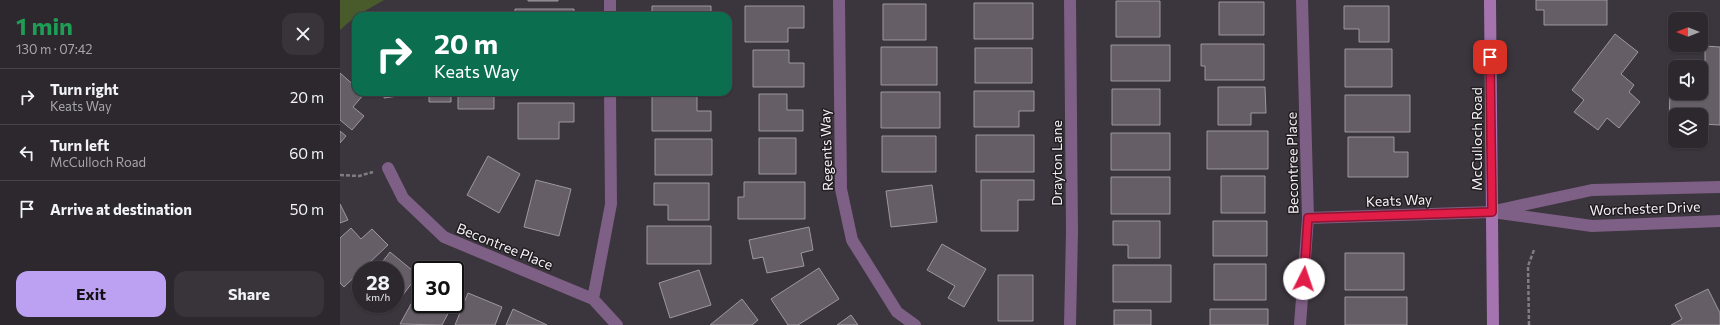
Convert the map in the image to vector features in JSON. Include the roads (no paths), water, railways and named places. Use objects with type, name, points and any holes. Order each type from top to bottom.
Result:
[{"type":"main road","name":"McCulloch Road","points":[[1490,0],[1493,325]]},
{"type":"street","points":[[610,0],[610,12]]},
{"type":"street","name":"Regents Way","points":[[839,0],[841,189],[852,240],[897,312],[914,325]]},
{"type":"street","name":"Drayton Lane","points":[[1070,0],[1072,232],[1070,325]]},
{"type":"street","name":"Becontree Place","points":[[1300,325],[1308,218],[1302,0]]},
{"type":"street","points":[[592,299],[611,204],[610,96]]},
{"type":"street","name":"Becontree Place","points":[[388,168],[403,198],[444,237],[592,299],[617,325]]},
{"type":"street","name":"Worchester Drive","points":[[1492,212],[1592,190],[1720,187]]},
{"type":"street","name":"Keats Way","points":[[1308,218],[1492,212]]},
{"type":"street","name":"Worchester Drive","points":[[1492,212],[1592,226],[1720,221]]}]
